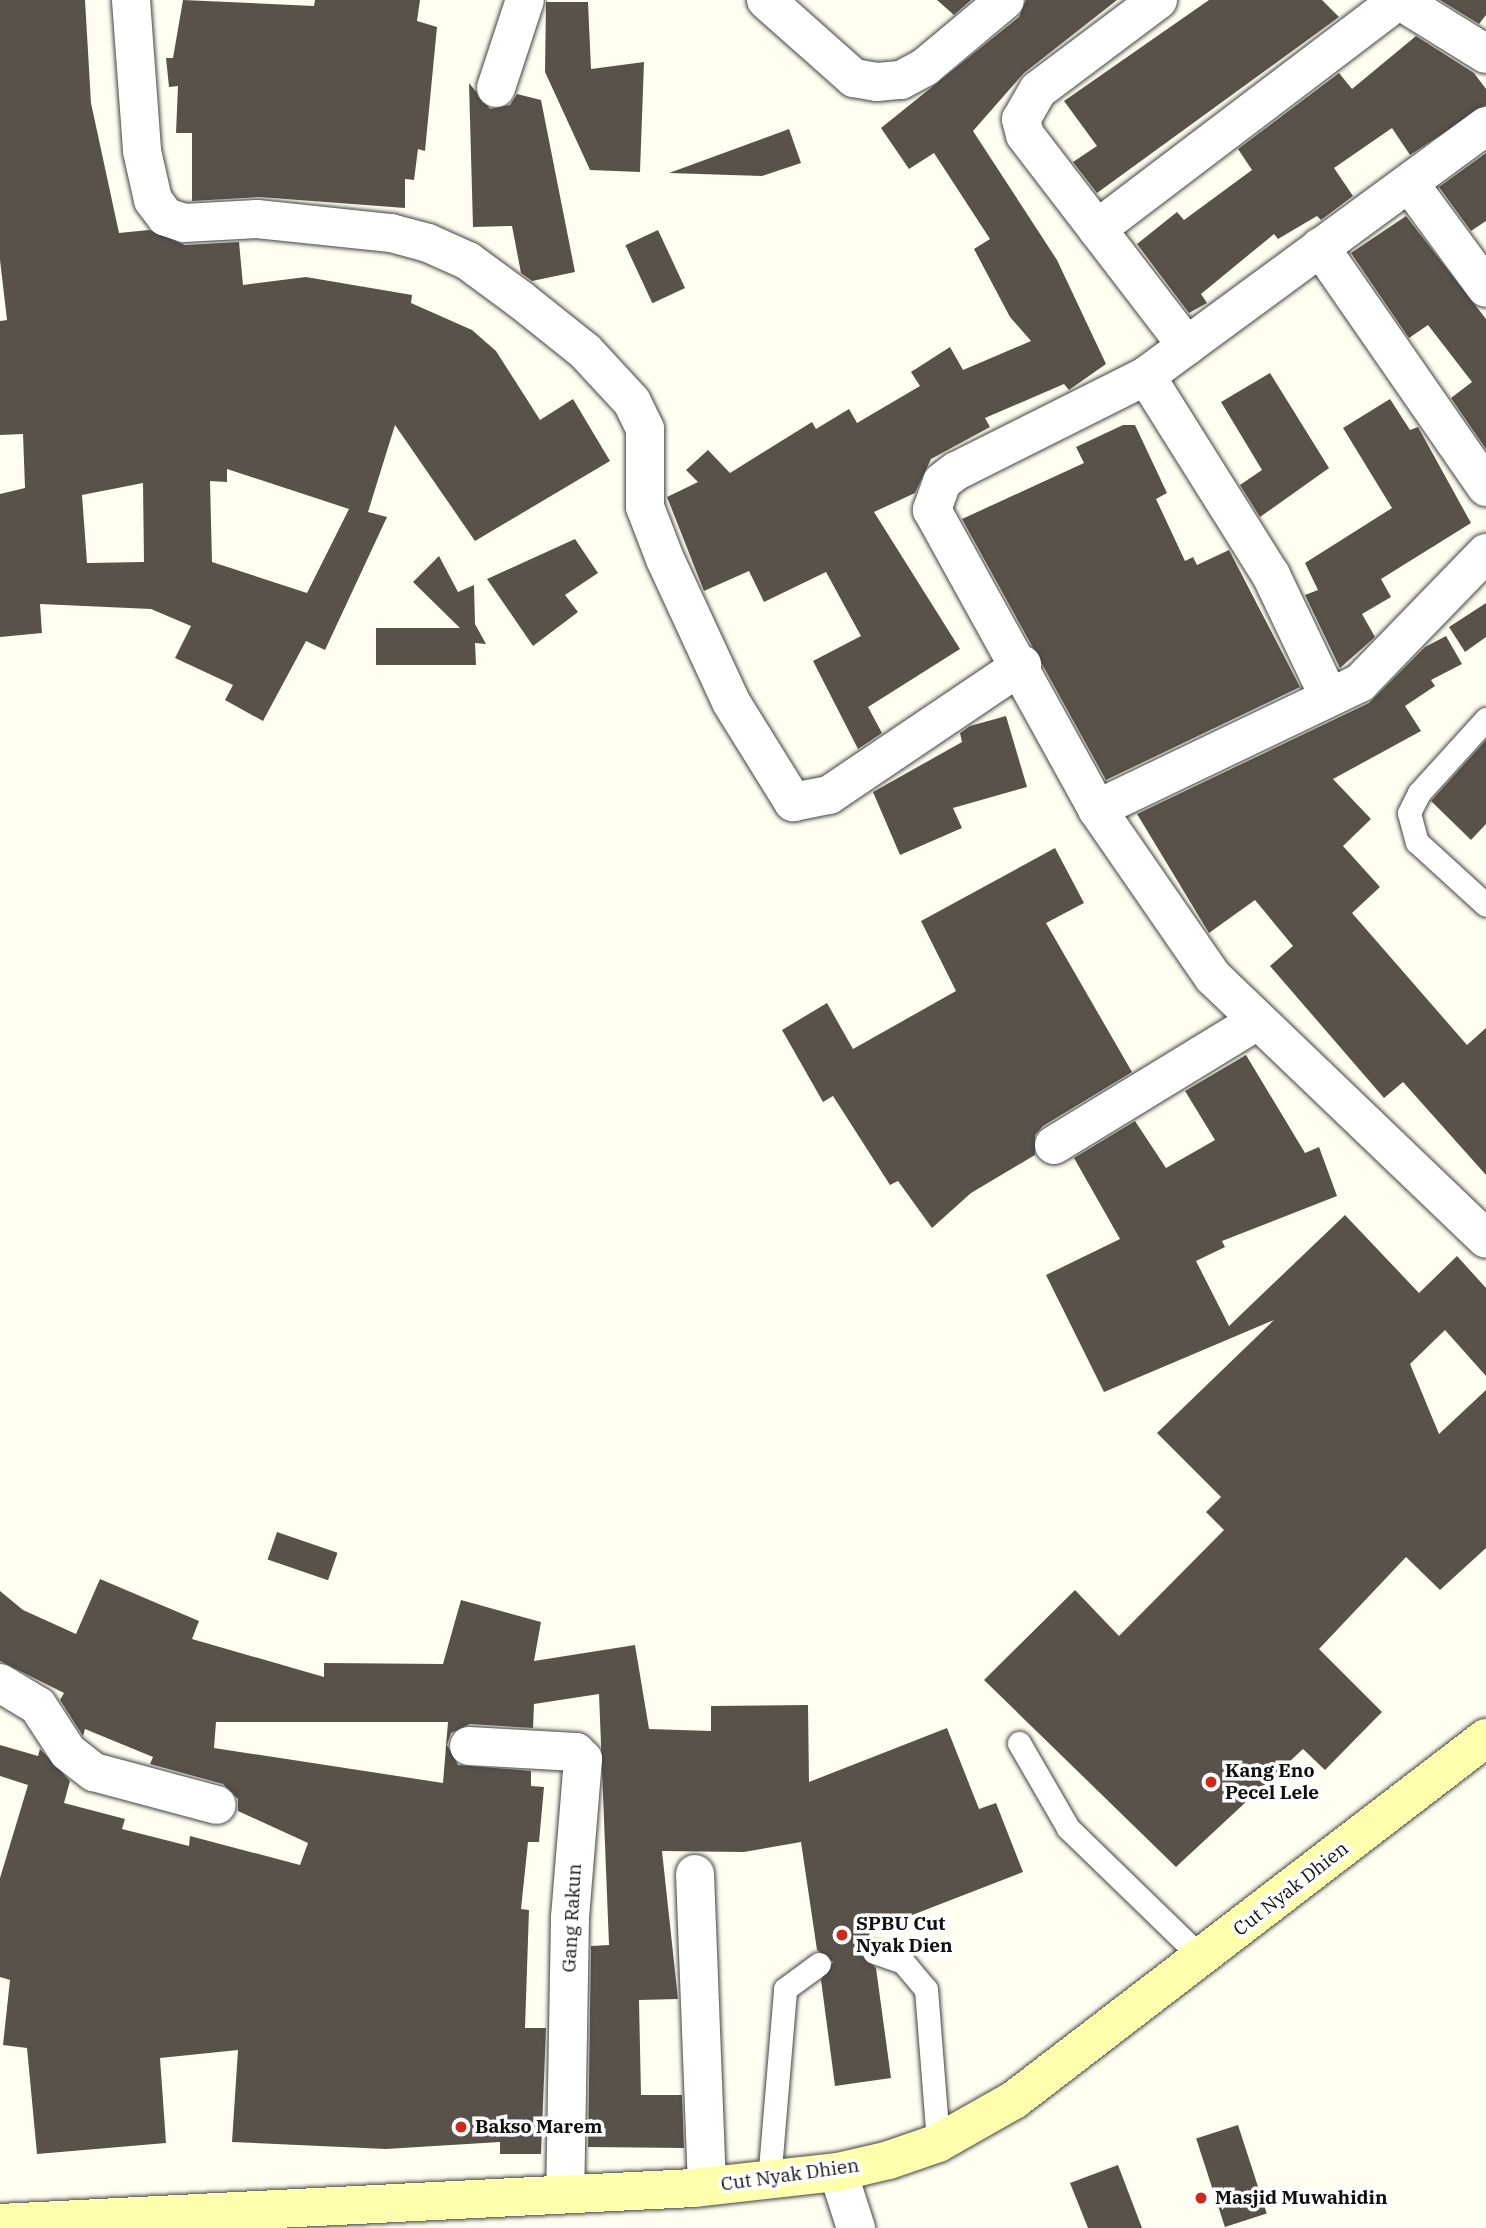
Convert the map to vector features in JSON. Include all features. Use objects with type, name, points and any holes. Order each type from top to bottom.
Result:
[{"type":"main road","name":"Cut Nyak Dhien","points":[[0,2224],[769,2181],[838,2172],[938,2143],[1014,2100],[1486,1738]]},
{"type":"street","points":[[131,0],[142,151],[153,200],[166,217],[184,223],[257,219],[378,231],[428,243],[468,261],[585,351],[632,402],[645,429],[645,507],[665,559],[731,702],[793,802],[829,795],[1022,665]]},
{"type":"street","points":[[496,88],[525,0]]},
{"type":"street","points":[[766,0],[854,78],[877,82],[901,80],[925,67],[1005,0]]},
{"type":"street","points":[[1158,0],[1038,90],[1021,119],[1025,135],[1187,346]]},
{"type":"street","points":[[1097,229],[1399,0],[1486,54]]},
{"type":"street","points":[[1486,126],[1146,376],[956,471],[934,495],[939,526],[1022,665],[1097,809],[1213,977],[1486,1239]]},
{"type":"street","points":[[1409,183],[1486,288]]},
{"type":"street","points":[[1320,247],[1486,487]]},
{"type":"street","points":[[1146,376],[1271,575],[1329,697]]},
{"type":"street","points":[[1097,809],[1329,697],[1381,668],[1486,553]]},
{"type":"street","points":[[1054,1145],[1257,1021]]},
{"type":"street","points":[[0,1683],[38,1706],[68,1752],[94,1772],[217,1805]]},
{"type":"street","name":"Gang Rakun","points":[[469,1746],[576,1752],[583,1759],[570,1918],[565,2194]]},
{"type":"street","points":[[695,1874],[706,2186]]},
{"type":"street","points":[[838,2172],[856,2228]]},
{"type":"lane","points":[[1486,719],[1419,793],[1409,813],[1417,842],[1486,905]]},
{"type":"lane","points":[[1018,1743],[1068,1828],[1202,1958]]},
{"type":"lane","points":[[874,1952],[903,1962],[926,1989],[938,2143]]},
{"type":"lane","points":[[769,2181],[785,1989],[819,1964]]},
{"type":"building","points":[[0,0],[85,0],[91,103],[119,233],[149,230],[185,245],[239,242],[243,285],[306,277],[412,295],[411,303],[472,330],[496,351],[540,420],[573,399],[610,461],[475,541],[395,425],[368,512],[387,517],[325,650],[306,641],[263,721],[225,700],[233,685],[175,658],[191,626],[151,609],[40,604],[42,633],[0,637],[0,494],[25,488],[23,434],[0,435],[0,321],[7,320],[0,260]],"holes":[[[227,469],[349,509],[307,593],[212,562],[210,481],[227,482]],[[143,483],[144,562],[87,563],[82,495]]]},
{"type":"building","points":[[183,0],[314,6],[315,0],[420,0],[417,21],[437,27],[425,151],[418,149],[414,180],[405,179],[405,208],[259,197],[192,201],[192,133],[176,133],[178,86],[169,87],[166,58],[173,58]]},
{"type":"building","points":[[937,0],[971,0],[954,15]]},
{"type":"building","points":[[1026,0],[1117,0],[1024,73],[973,131],[1057,260],[1106,364],[1069,390],[1064,384],[985,418],[990,427],[931,459],[915,493],[874,512],[960,649],[868,707],[882,733],[858,749],[813,661],[861,636],[826,572],[764,602],[749,571],[704,591],[667,497],[698,482],[686,470],[708,450],[730,473],[812,422],[816,429],[849,409],[857,423],[920,386],[911,372],[950,347],[963,370],[1031,341],[1010,317],[974,249],[990,239],[934,153],[909,169],[881,128],[1019,17]]},
{"type":"building","points":[[1209,0],[1322,0],[1339,17],[1097,193],[1073,162],[1097,146],[1064,101]]},
{"type":"building","points":[[1440,0],[1486,0],[1486,15],[1479,24]]},
{"type":"building","points":[[546,2],[588,2],[591,69],[644,62],[640,172],[590,170],[545,72]]},
{"type":"building","points":[[1416,36],[1474,73],[1486,89],[1486,105],[1410,155],[1392,128],[1334,168],[1353,196],[1321,220],[1317,216],[1278,239],[1274,234],[1201,294],[1207,303],[1189,313],[1137,244],[1177,212],[1184,220],[1252,170],[1238,149],[1339,73],[1352,89]]},
{"type":"building","points":[[469,83],[490,109],[510,105],[517,94],[541,100],[575,272],[532,281],[521,273],[512,226],[473,227]]},
{"type":"building","points":[[789,129],[801,163],[762,176],[669,173]]},
{"type":"building","points":[[1486,153],[1486,221],[1471,231],[1439,187]]},
{"type":"building","points":[[1406,216],[1486,319],[1486,449],[1451,398],[1472,382],[1428,325],[1409,338],[1351,253]]},
{"type":"building","points":[[658,230],[685,288],[652,303],[625,245]]},
{"type":"building","points":[[1270,373],[1329,468],[1260,517],[1240,485],[1262,470],[1221,402]]},
{"type":"building","points":[[1390,399],[1410,430],[1418,427],[1471,523],[1381,579],[1391,597],[1362,614],[1375,637],[1340,668],[1305,595],[1318,590],[1305,563],[1392,508],[1343,428]]},
{"type":"building","points":[[1123,425],[1135,425],[1167,493],[1156,499],[1185,561],[1193,557],[1197,565],[1229,550],[1300,687],[1106,780],[962,519],[1084,463],[1076,447]]},
{"type":"building","points":[[575,539],[598,573],[565,595],[578,612],[533,646],[487,579]]},
{"type":"building","points":[[439,556],[458,592],[474,585],[475,624],[486,644],[475,643],[476,665],[376,665],[376,628],[460,628],[413,582]]},
{"type":"building","points":[[1486,603],[1486,637],[1465,652],[1449,627]]},
{"type":"building","points":[[1446,636],[1462,664],[1431,680],[1435,686],[1405,706],[1421,731],[1333,779],[1371,819],[1343,846],[1380,887],[1352,913],[1467,1045],[1486,1028],[1486,1175],[1403,1082],[1384,1098],[1270,966],[1293,946],[1255,900],[1209,933],[1137,814],[1369,703],[1425,647]]},
{"type":"building","points":[[1006,716],[1027,787],[953,808],[962,828],[900,855],[873,792],[962,742],[960,733],[970,726]]},
{"type":"building","points":[[1486,740],[1486,824],[1471,840],[1431,801]]},
{"type":"building","points":[[1055,848],[1084,903],[1046,923],[1132,1072],[1043,1126],[1035,1135],[1035,1155],[971,1193],[932,1228],[898,1181],[890,1185],[833,1096],[823,1102],[782,1030],[827,1003],[853,1049],[956,991],[921,921]]},
{"type":"building","points":[[1246,1055],[1305,1153],[1319,1147],[1337,1196],[1222,1241],[1225,1247],[1196,1261],[1229,1326],[1345,1215],[1419,1293],[1457,1256],[1486,1288],[1486,1376],[1445,1330],[1410,1364],[1439,1434],[1486,1390],[1486,1548],[1440,1590],[1406,1557],[1319,1649],[1382,1712],[1325,1770],[1303,1749],[1176,1867],[984,1680],[1075,1590],[1119,1636],[1224,1530],[1206,1512],[1221,1497],[1157,1433],[1274,1320],[1104,1392],[1046,1275],[1120,1239],[1074,1158],[1135,1121],[1166,1168],[1215,1140],[1185,1091]]},
{"type":"building","points":[[277,1532],[338,1553],[328,1580],[268,1559]]},
{"type":"building","points":[[100,1579],[199,1621],[192,1639],[324,1677],[324,1663],[443,1664],[461,1600],[541,1622],[534,1661],[635,1645],[649,1729],[711,1731],[711,1706],[808,1705],[809,1782],[947,1728],[979,1809],[996,1803],[1023,1872],[871,1931],[860,1954],[876,1968],[891,2078],[835,2086],[821,1980],[833,1962],[817,1950],[801,1842],[744,1852],[662,1851],[678,1999],[639,2000],[641,2095],[682,2095],[684,2148],[588,2147],[591,1946],[609,1945],[599,1694],[534,1704],[533,1728],[470,1724],[451,1733],[447,1745],[458,1765],[531,1771],[531,1786],[544,1787],[539,1842],[528,1842],[521,1909],[529,1910],[525,2028],[546,2028],[541,2154],[500,2154],[500,2142],[386,2149],[232,2142],[238,2050],[160,2058],[166,2143],[37,2154],[27,2048],[3,2045],[10,1980],[0,1977],[0,1878],[28,1785],[0,1776],[0,1745],[38,1756],[40,1749],[70,1781],[64,1803],[125,1819],[122,1829],[189,1846],[190,1836],[300,1865],[308,1843],[238,1811],[238,1799],[223,1784],[150,1764],[153,1757],[85,1729],[83,1736],[60,1700],[64,1693],[0,1661],[0,1591],[23,1610],[76,1634]],"holes":[[[216,1722],[448,1722],[443,1783],[214,1748]]]},
{"type":"building","points":[[1238,2125],[1267,2213],[1225,2227],[1196,2139]]},
{"type":"building","points":[[1118,2165],[1142,2228],[1088,2228],[1070,2183]]},
{"type":"place","name":"Kang Eno Pecel Lele","points":[[1211,1782]]},
{"type":"place","name":"SPBU Cut Nyak Dien","points":[[842,1935]]},
{"type":"place","name":"Bakso Marem","points":[[461,2127]]},
{"type":"place","name":"Masjid Muwahidin","points":[[1201,2198]]}]
